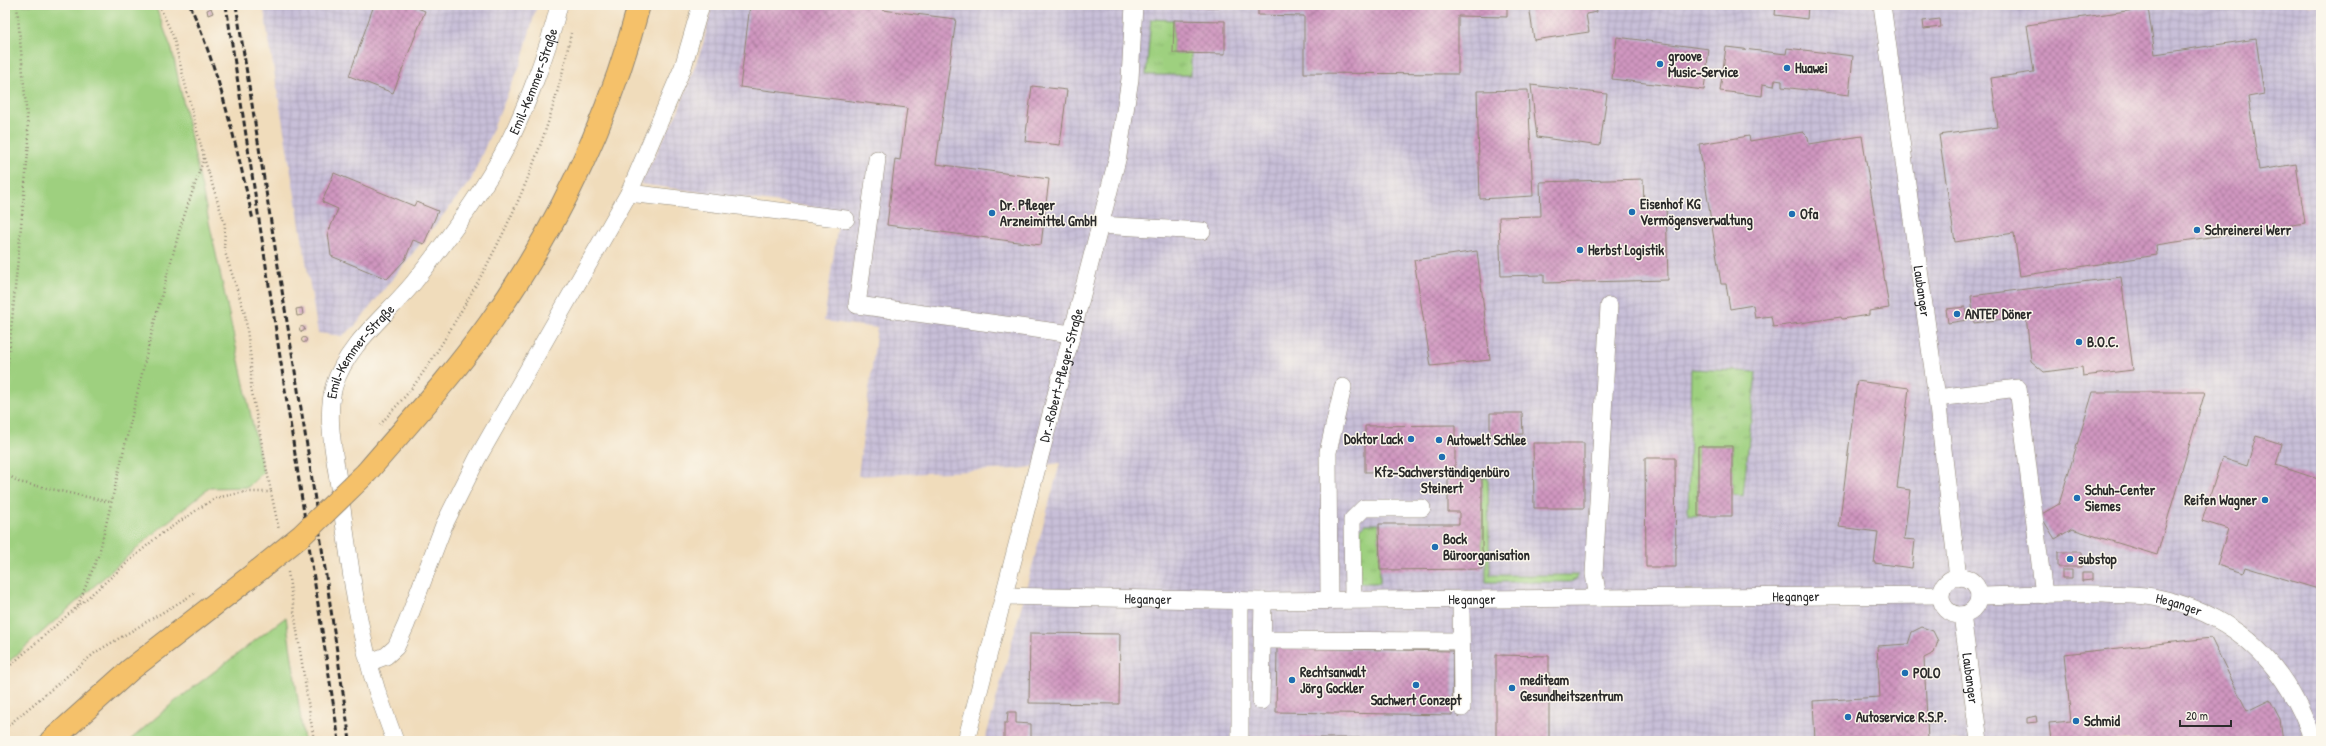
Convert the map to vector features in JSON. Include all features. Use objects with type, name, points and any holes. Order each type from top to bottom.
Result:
[{"type":"main road","points":[[52,741],[130,670],[302,535],[367,472],[454,369],[489,324],[522,275],[585,159],[616,81],[637,10]]},
{"type":"street","name":"Emil-Kemmer-Straße","points":[[395,741],[377,690],[370,662],[348,546],[330,424],[335,386],[342,368],[358,344],[413,284],[442,247],[498,162],[541,64],[559,5]]},
{"type":"street","points":[[370,662],[386,656],[396,647],[406,625],[444,525],[476,459],[629,193],[683,67],[701,5]]},
{"type":"street","name":"Dr.-Robert-Pfleger-Straße","points":[[966,741],[1118,156],[1130,79],[1134,5]]},
{"type":"street","name":"Laubanger","points":[[1882,5],[1937,398],[1958,578]]},
{"type":"street","points":[[876,159],[857,305],[1072,334]]},
{"type":"street","points":[[629,193],[846,219]]},
{"type":"street","points":[[1100,225],[1202,230]]},
{"type":"street","points":[[1598,598],[1594,574],[1609,306]]},
{"type":"street","points":[[1330,600],[1328,452],[1343,387]]},
{"type":"street","points":[[1937,398],[2018,388],[2044,595]]},
{"type":"street","points":[[1353,599],[1352,520],[1364,508],[1422,508]]},
{"type":"street","points":[[1958,578],[1968,579],[1974,584],[1979,596],[1976,607],[1972,611],[1962,615],[1949,612],[1943,606],[1940,595],[1944,585],[1958,578]]},
{"type":"street","name":"Heganger","points":[[1979,596],[2088,594],[2157,598],[2181,604],[2216,618],[2237,630],[2264,654],[2285,681],[2303,713],[2313,741]]},
{"type":"street","name":"Heganger","points":[[1004,596],[1263,601],[1353,599],[1940,595]]},
{"type":"street","points":[[1461,599],[1462,708]]},
{"type":"street","points":[[1240,601],[1240,741]]},
{"type":"street","points":[[1261,701],[1263,601]]},
{"type":"street","name":"Laubanger","points":[[1962,615],[1979,741]]},
{"type":"street","points":[[1263,640],[1461,641]]},
{"type":"path","points":[[5,394],[29,142],[17,5]]},
{"type":"path","points":[[159,5],[174,36],[204,158],[224,225],[224,249],[245,314],[251,360],[251,387],[271,492]]},
{"type":"path","points":[[574,14],[576,6],[612,5]]},
{"type":"path","points":[[377,428],[425,369],[446,339],[496,252],[541,145],[563,75],[571,29]]},
{"type":"path","points":[[5,670],[78,605],[99,554],[110,502],[154,323],[181,225],[204,158]]},
{"type":"path","points":[[5,473],[19,482],[110,502]]},
{"type":"path","points":[[5,728],[96,652],[200,590]]},
{"type":"shaded area","points":[[263,5],[537,5],[521,63],[471,180],[355,326],[342,336],[318,333]]},
{"type":"shaded area","points":[[712,5],[2321,5],[2321,741],[985,741],[1060,463],[1017,469],[858,476],[877,328],[824,321],[840,211],[640,184],[679,109],[703,44]]},
{"type":"green space","points":[[5,5],[155,5],[172,50],[263,472],[248,487],[209,488],[153,534],[5,665]]},
{"type":"green space","points":[[1151,19],[1174,20],[1173,53],[1191,53],[1191,75],[1146,75]]},
{"type":"green space","points":[[1691,369],[1756,372],[1743,496],[1732,495],[1732,446],[1698,446],[1698,516],[1688,515]]},
{"type":"green space","points":[[1482,478],[1488,478],[1490,575],[1578,575],[1577,579],[1570,582],[1486,582],[1486,552],[1482,550]]},
{"type":"green space","points":[[1366,524],[1379,524],[1380,583],[1359,583],[1360,529]]},
{"type":"green space","points":[[286,617],[304,741],[129,741],[173,703]]},
{"type":"building","points":[[374,5],[410,5],[425,11],[393,93],[349,76]]},
{"type":"building","points":[[750,5],[884,5],[883,10],[956,19],[936,164],[1049,179],[1041,245],[887,225],[895,159],[900,160],[907,108],[740,87]]},
{"type":"building","points":[[1188,5],[1507,5],[1507,17],[1458,16],[1458,74],[1304,73],[1304,16],[1258,15],[1258,7],[1188,7]]},
{"type":"building","points":[[1529,5],[1596,5],[1597,12],[1586,14],[1589,32],[1534,40]]},
{"type":"building","points":[[1776,5],[1808,5],[1807,19],[1775,15]]},
{"type":"building","points":[[211,8],[213,13],[208,15],[207,10]]},
{"type":"building","points":[[2148,8],[2155,54],[2256,39],[2264,94],[2248,97],[2259,170],[2296,164],[2305,223],[2156,245],[2157,255],[2020,276],[2014,233],[1955,242],[1939,135],[1998,127],[1991,78],[2034,72],[2027,25]]},
{"type":"building","points":[[1940,19],[1941,27],[1924,29],[1923,21]]},
{"type":"building","points":[[1174,20],[1225,21],[1225,54],[1173,53]]},
{"type":"building","name":"groove Music-Service","points":[[1617,37],[1709,49],[1704,90],[1612,79]]},
{"type":"building","name":"Huawei","points":[[1726,47],[1786,54],[1787,48],[1853,56],[1849,95],[1782,87],[1782,81],[1775,80],[1774,86],[1763,84],[1762,96],[1720,91]]},
{"type":"building","points":[[1531,85],[1607,94],[1600,146],[1537,137]]},
{"type":"building","points":[[1032,86],[1067,90],[1060,145],[1025,141]]},
{"type":"building","points":[[1528,90],[1533,196],[1480,199],[1477,91]]},
{"type":"building","name":"Ofa","points":[[1803,132],[1808,137],[1809,144],[1862,136],[1889,308],[1869,311],[1869,315],[1842,319],[1841,317],[1773,327],[1771,316],[1755,318],[1753,305],[1730,309],[1726,284],[1721,284],[1699,144],[1749,136],[1750,141]]},
{"type":"building","points":[[334,173],[414,206],[416,202],[438,211],[424,244],[413,240],[405,260],[387,279],[331,256],[328,233],[338,209],[322,202]]},
{"type":"building","points":[[1643,179],[1644,203],[1666,202],[1668,280],[1544,283],[1544,275],[1501,276],[1499,217],[1541,216],[1540,182]]},
{"type":"building","points":[[1477,251],[1490,360],[1431,366],[1414,260]]},
{"type":"building","name":"B.O.C.","points":[[2121,277],[2133,370],[2083,376],[2082,367],[2044,372],[2031,361],[2026,316],[1974,323],[1971,296]]},
{"type":"building","points":[[1965,307],[1967,320],[1948,323],[1946,309]]},
{"type":"building","points":[[302,308],[303,315],[297,316],[296,309]]},
{"type":"building","points":[[302,326],[305,329],[302,332],[299,329]]},
{"type":"building","points":[[304,337],[307,340],[304,343],[301,340]]},
{"type":"building","points":[[1857,381],[1909,388],[1897,488],[1910,490],[1904,539],[1915,540],[1912,568],[1874,563],[1878,532],[1839,527]]},
{"type":"building","points":[[2093,392],[2205,392],[2157,555],[2072,529],[2055,539],[2040,515],[2059,504]]},
{"type":"building","points":[[1490,413],[1522,413],[1523,434],[1490,435]]},
{"type":"building","points":[[1455,425],[1455,471],[1365,472],[1365,426]]},
{"type":"building","name":"Reifen Wagner","points":[[2256,436],[2282,444],[2276,465],[2321,480],[2321,581],[2318,589],[2245,567],[2243,573],[2217,565],[2228,529],[2202,521],[2222,458],[2247,466]]},
{"type":"building","points":[[1533,443],[1584,443],[1584,508],[1534,508]]},
{"type":"building","points":[[1698,446],[1732,446],[1732,516],[1698,516]]},
{"type":"building","points":[[1645,458],[1675,458],[1676,567],[1646,567]]},
{"type":"building","points":[[1448,478],[1482,478],[1482,550],[1484,552],[1482,554],[1482,569],[1380,570],[1379,524],[1459,524],[1459,512],[1448,512]]},
{"type":"building","name":"substop","points":[[2058,552],[2082,552],[2082,567],[2058,567]]},
{"type":"building","points":[[2062,570],[2072,570],[2072,578],[2062,578]]},
{"type":"building","points":[[2082,573],[2092,573],[2092,580],[2082,581]]},
{"type":"building","points":[[1922,627],[1933,631],[1938,641],[1934,653],[1924,658],[1928,741],[1815,741],[1813,701],[1880,697],[1877,646],[1908,644],[1912,632]]},
{"type":"building","points":[[1030,633],[1120,634],[1119,704],[1029,703]]},
{"type":"building","points":[[2211,638],[2247,711],[2270,700],[2280,719],[2283,741],[2051,741],[2049,723],[2071,721],[2064,654]]},
{"type":"building","points":[[1277,648],[1453,651],[1452,715],[1276,712]]},
{"type":"building","points":[[1496,655],[1549,656],[1549,741],[1496,741]]},
{"type":"building","points":[[1008,712],[1016,712],[1016,723],[1031,724],[1031,739],[1004,739],[1004,723],[1007,723]]},
{"type":"building","points":[[2036,716],[2037,722],[2027,723],[2027,718]]},
{"type":"building","points":[[1299,738],[1360,738],[1360,741],[1299,741]]},
{"type":"railway","points":[[190,5],[201,31],[227,111],[253,220]]},
{"type":"railway","points":[[226,5],[339,741]]},
{"type":"railway","points":[[236,5],[308,452],[350,741]]},
{"type":"place","name":"groove Music-Service","points":[[1660,64]]},
{"type":"place","name":"Huawei","points":[[1787,68]]},
{"type":"place","name":"Eisenhof KG Vermögensverwaltung","points":[[1632,212]]},
{"type":"place","name":"Dr. Pfleger Arzneimittel GmbH","points":[[992,213]]},
{"type":"place","name":"Ofa","points":[[1792,214]]},
{"type":"place","name":"Schreinerei Werr","points":[[2197,230]]},
{"type":"place","name":"Herbst Logistik","points":[[1580,250]]},
{"type":"place","name":"ANTEP Döner","points":[[1957,314]]},
{"type":"place","name":"B.O.C.","points":[[2079,342]]},
{"type":"place","name":"Doktor Lack","points":[[1411,439]]},
{"type":"place","name":"Autowelt Schlee","points":[[1439,440]]},
{"type":"place","name":"Kfz-Sachverständigenbüro Steinert","points":[[1442,457]]},
{"type":"place","name":"Schuh-Center Siemes","points":[[2077,498]]},
{"type":"place","name":"Reifen Wagner","points":[[2265,500]]},
{"type":"place","name":"Bock Büroorganisation","points":[[1435,547]]},
{"type":"place","name":"substop","points":[[2070,559]]},
{"type":"place","name":"POLO","points":[[1905,673]]},
{"type":"place","name":"Rechtsanwalt Jörg Gockler","points":[[1292,680]]},
{"type":"place","name":"Sachwert Conzept","points":[[1416,685]]},
{"type":"place","name":"mediteam Gesundheitszentrum","points":[[1512,688]]},
{"type":"place","name":"Autoservice R.S.P.","points":[[1848,717]]},
{"type":"place","name":"Schmid","points":[[2076,721]]}]
